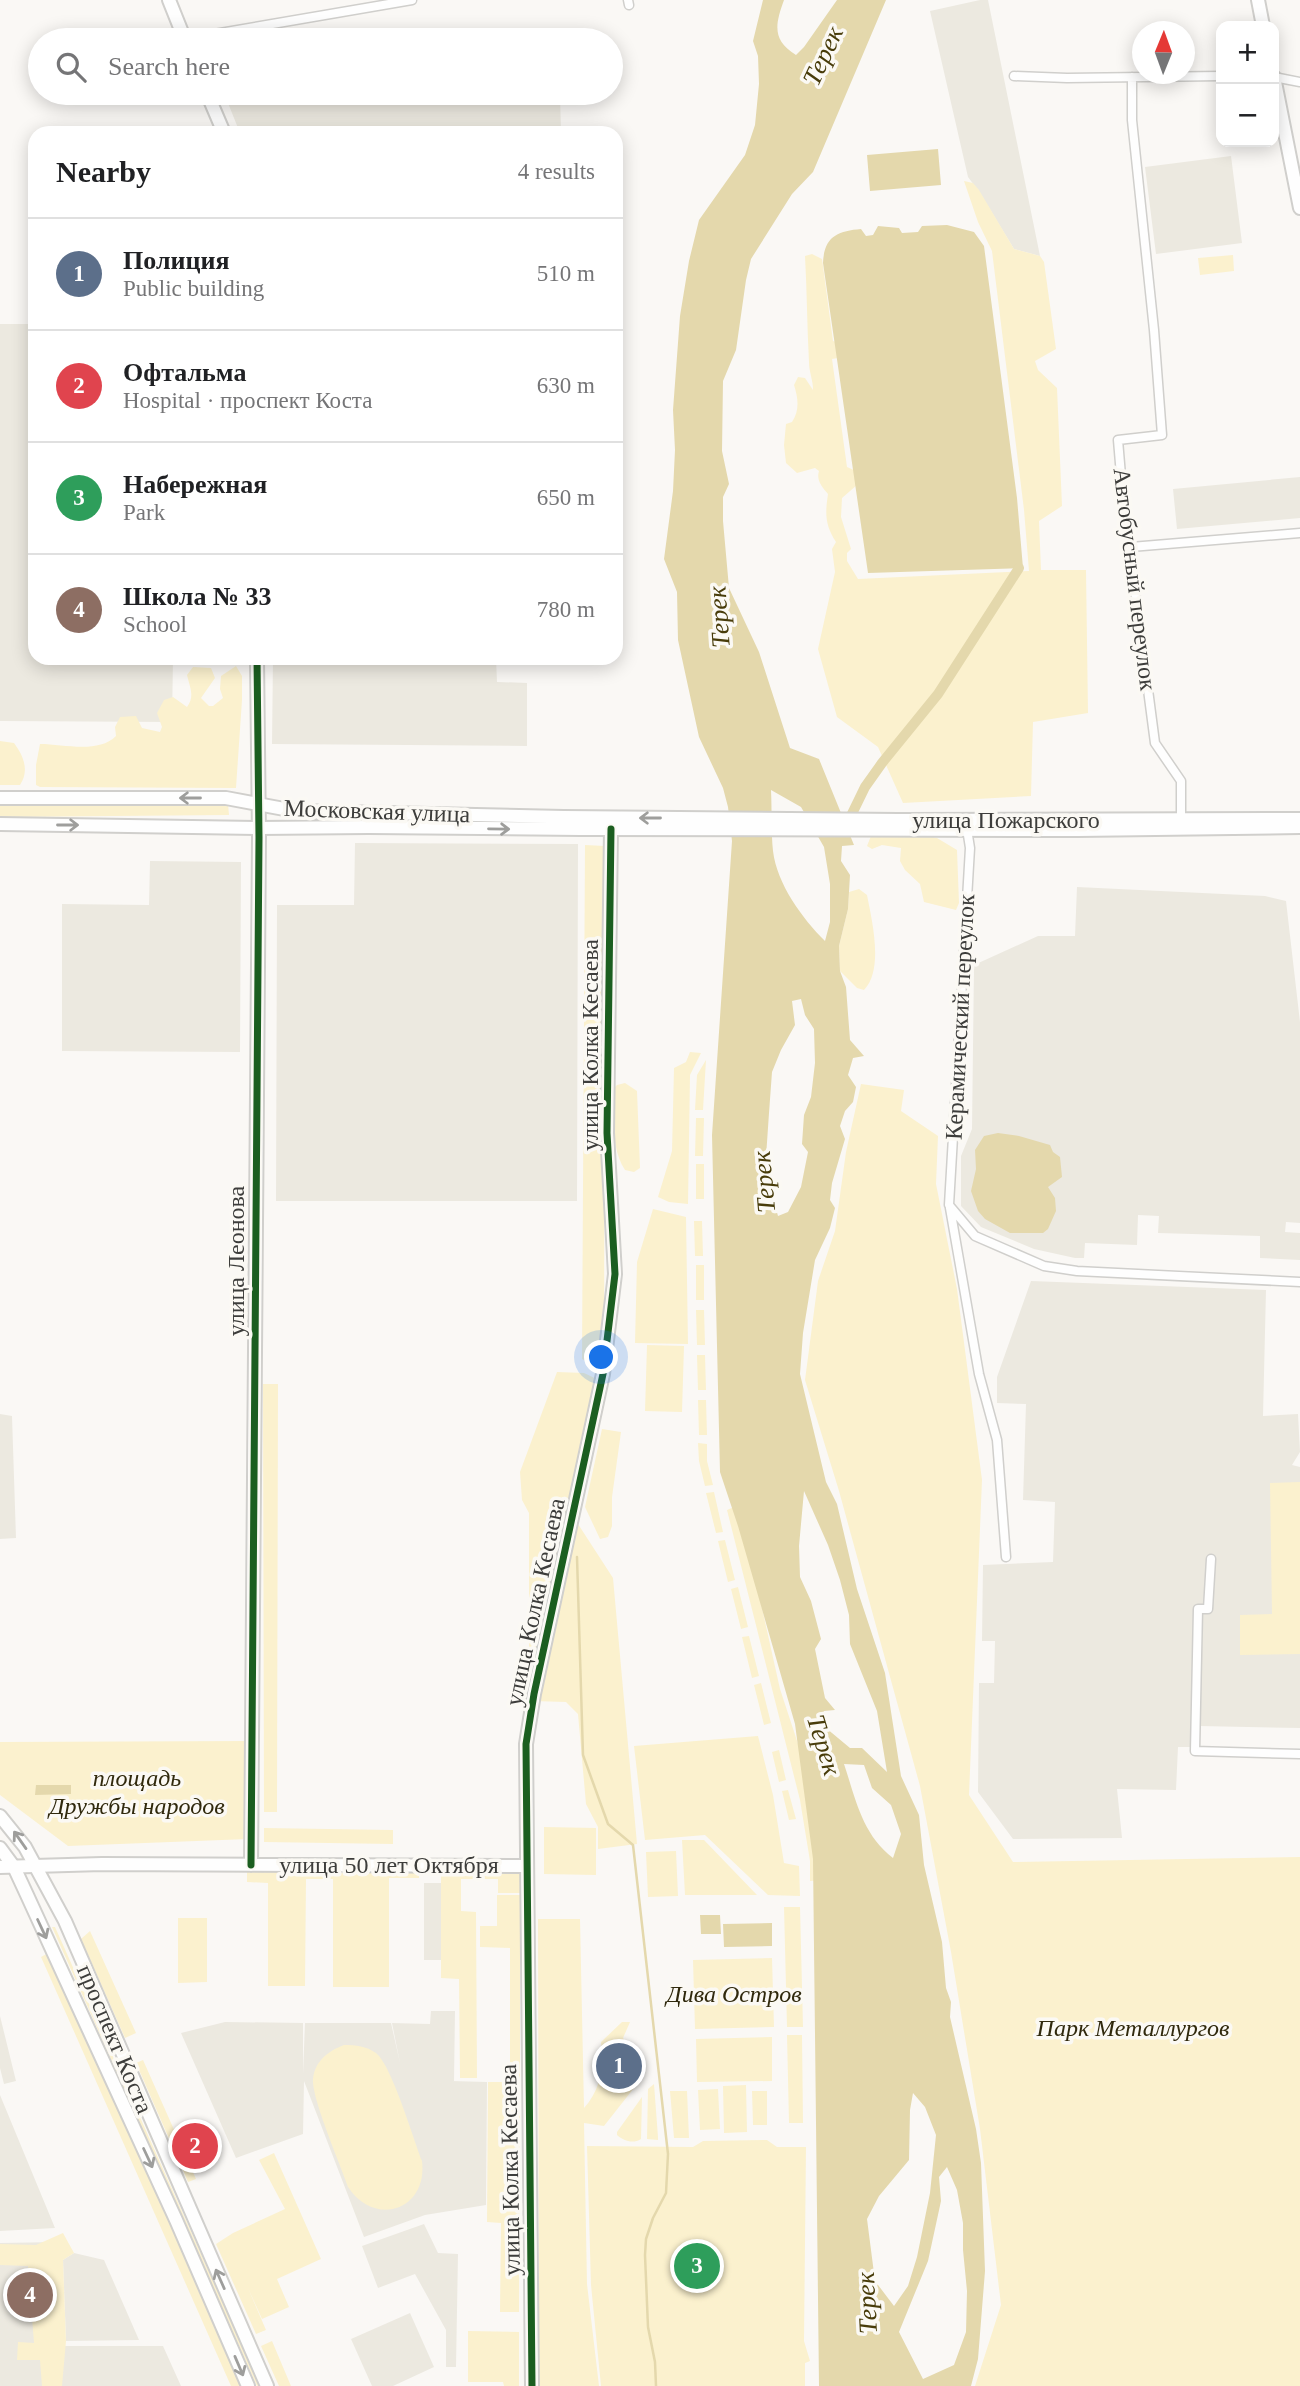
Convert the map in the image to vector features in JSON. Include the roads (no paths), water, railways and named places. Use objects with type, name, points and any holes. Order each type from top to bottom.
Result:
[{"type":"main road","points":[[169,0],[180,28]]},
{"type":"main road","points":[[1258,0],[1262,21]]},
{"type":"main road","points":[[1275,84],[1300,208]]},
{"type":"main road","points":[[212,105],[221,126]]},
{"type":"main road","name":"улица Леонова","points":[[251,1865],[259,828],[257,665]]},
{"type":"main road","name":"Московская улица","points":[[0,798],[226,798],[295,811],[713,823]]},
{"type":"main road","name":"улица Пожарского","points":[[713,823],[898,824],[1300,819]]},
{"type":"main road","name":"Московская улица","points":[[0,824],[611,829],[713,823]]},
{"type":"main road","name":"улица Пожарского","points":[[898,824],[967,829],[1300,827]]},
{"type":"main road","name":"улица Колка Кесаева","points":[[531,2386],[528,1724],[603,1374],[615,1274],[607,1133],[611,829]]},
{"type":"main road","name":"проспект Коста","points":[[0,1816],[17,1835],[37,1867],[65,1921],[267,2386]]},
{"type":"main road","name":"проспект Коста","points":[[0,1848],[14,1867],[176,2220],[248,2386]]},
{"type":"main road","name":"улица 50 лет Октября","points":[[0,1867],[102,1864],[527,1866]]},
{"type":"street","points":[[244,28],[412,0]]},
{"type":"street","points":[[1014,76],[1132,77]]},
{"type":"street","points":[[1195,76],[1216,76]]},
{"type":"street","points":[[1279,78],[1300,82]]},
{"type":"street","name":"Автобусный переулок","points":[[1132,84],[1132,120],[1162,435],[1118,440],[1156,743],[1181,782],[1181,819]]},
{"type":"street","points":[[1131,547],[1300,533]]},
{"type":"street","name":"Керамический переулок","points":[[967,829],[970,848],[949,1205],[979,1374],[997,1440],[1006,1557]]},
{"type":"street","points":[[949,1205],[975,1236],[1044,1266],[1077,1271],[1300,1282]]},
{"type":"street","points":[[1211,1559],[1208,1609],[1198,1609],[1195,1751],[1300,1754]]},
{"type":"water","name":"Терек","points":[[763,0],[784,0],[778,24],[779,38],[796,55],[837,0],[886,0],[813,172],[792,194],[751,259],[736,350],[723,381],[722,451],[729,484],[723,497],[723,521],[729,588],[759,652],[790,748],[819,759],[854,845],[842,846],[841,861],[850,875],[848,909],[839,946],[840,971],[846,987],[850,1040],[864,1056],[853,1058],[848,1075],[856,1087],[853,1102],[845,1111],[840,1126],[845,1139],[832,1183],[830,1200],[835,1208],[830,1228],[815,1260],[803,1333],[800,1374],[826,1482],[837,1504],[857,1589],[885,1673],[901,1776],[919,1815],[924,1865],[942,1942],[946,1988],[951,2002],[950,2017],[976,2129],[981,2163],[985,2271],[978,2359],[971,2386],[819,2386],[813,1859],[795,1724],[720,1472],[712,1135],[732,841],[723,788],[699,737],[678,640],[677,592],[664,559],[673,491],[673,410],[680,316],[689,261],[699,220],[745,155],[755,125],[759,84],[758,56],[753,41]],"holes":[[[771,790],[801,807],[824,847],[830,884],[830,922],[825,941],[799,911],[785,888],[775,863]],[[801,999],[805,1015],[814,1029],[815,1063],[811,1097],[804,1115],[802,1144],[808,1152],[801,1187],[788,1212],[778,1216],[766,1157],[772,1072],[795,1025],[792,1001]],[[804,1491],[840,1580],[849,1615],[850,1644],[877,1711],[887,1772],[862,1748],[850,1748],[820,1723],[824,1711],[835,1710],[825,1698],[815,1649],[821,1639],[811,1601],[800,1577],[799,1546]],[[844,1764],[864,1765],[872,1788],[891,1805],[901,1834],[893,1858],[874,1838],[857,1803]],[[913,2093],[925,2107],[936,2135],[930,2193],[917,2257],[908,2286],[894,2306],[875,2281],[867,2219],[879,2196],[909,2160]],[[947,2167],[957,2190],[963,2223],[967,2291],[966,2332],[954,2365],[923,2379],[899,2332],[928,2261],[941,2201],[939,2177]]]},
{"type":"water","points":[[938,149],[941,185],[870,191],[867,155]]},
{"type":"water","points":[[947,225],[974,232],[984,246],[1017,498],[1023,568],[868,573],[823,263],[824,254],[829,241],[845,232],[861,229],[866,236],[873,235],[878,226],[899,228],[902,233],[918,232],[922,226]]},
{"type":"water","points":[[998,1133],[1050,1145],[1053,1152],[1060,1157],[1062,1177],[1048,1187],[1055,1198],[1056,1211],[1048,1229],[1043,1233],[1010,1233],[985,1219],[978,1211],[971,1191],[976,1169],[975,1150],[984,1136]]},
{"type":"water","points":[[36,1785],[71,1785],[71,1794],[35,1795]]},
{"type":"water","points":[[700,1915],[720,1915],[721,1934],[701,1934]]},
{"type":"water","points":[[772,1923],[772,1946],[724,1947],[723,1924]]},
{"type":"waterway","points":[[847,824],[865,787],[938,694],[1019,568]]},
{"type":"waterway","points":[[577,1557],[583,1755],[608,1824],[633,1845],[668,2154],[666,2193],[653,2218],[646,2239],[645,2255],[648,2327],[655,2362],[656,2386]]},
{"type":"place","name":"Полиция","points":[[619,2066]]},
{"type":"place","name":"Офтальма","points":[[195,2146]]},
{"type":"place","name":"Набережная","points":[[697,2266]]},
{"type":"place","name":"Школа № 33","points":[[30,2295]]},
{"type":"park label","name":"площадь Дружбы народов","points":[[137,1792]]},
{"type":"park label","name":"Дива Остров","points":[[734,1994]]},
{"type":"park label","name":"Парк Металлургов","points":[[1133,2028]]}]
